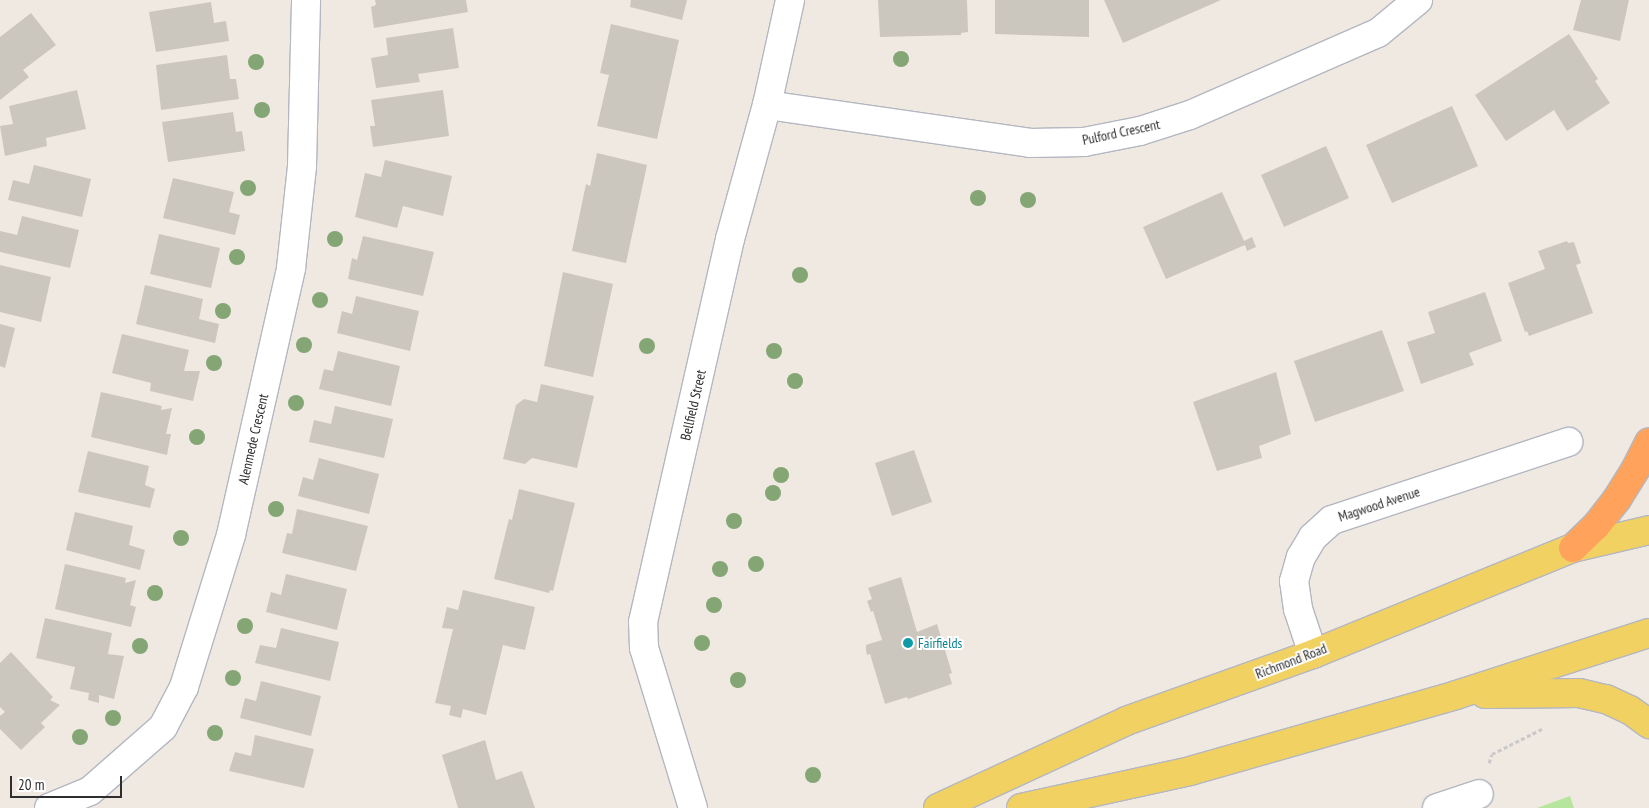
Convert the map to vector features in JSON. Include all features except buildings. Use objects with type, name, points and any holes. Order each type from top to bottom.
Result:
[{"type":"highway","points":[[1573,548],[1596,526],[1617,499],[1649,442]]},
{"type":"main road","name":"Richmond Road","points":[[938,808],[1126,721],[1313,654],[1573,548],[1649,530]]},
{"type":"main road","points":[[1573,548],[1649,550]]},
{"type":"main road","points":[[1021,808],[1190,771],[1456,695],[1649,634]]},
{"type":"main road","points":[[1456,695],[1579,693],[1606,699],[1630,710],[1649,724]]},
{"type":"street","name":"Alenmede Crescent","points":[[49,808],[90,791],[163,727],[184,687],[231,535],[291,268],[302,166],[306,0]]},
{"type":"street","name":"Bellfield Street","points":[[693,808],[644,648],[643,622],[730,239],[768,105],[790,0]]},
{"type":"street","name":"Pulford Crescent","points":[[768,105],[1030,143],[1084,142],[1140,131],[1190,115],[1378,33],[1418,0]]},
{"type":"street","name":"Magwood Avenue","points":[[1313,654],[1298,609],[1294,581],[1301,557],[1313,537],[1332,520],[1568,442]]},
{"type":"street","points":[[1437,808],[1479,794]]},
{"type":"path","points":[[1479,794],[1492,754],[1536,730],[1545,728]]},
{"type":"green space","points":[[1570,796],[1574,808],[1537,808]]},
{"type":"place","name":"Fairfields","points":[[908,643]]}]
